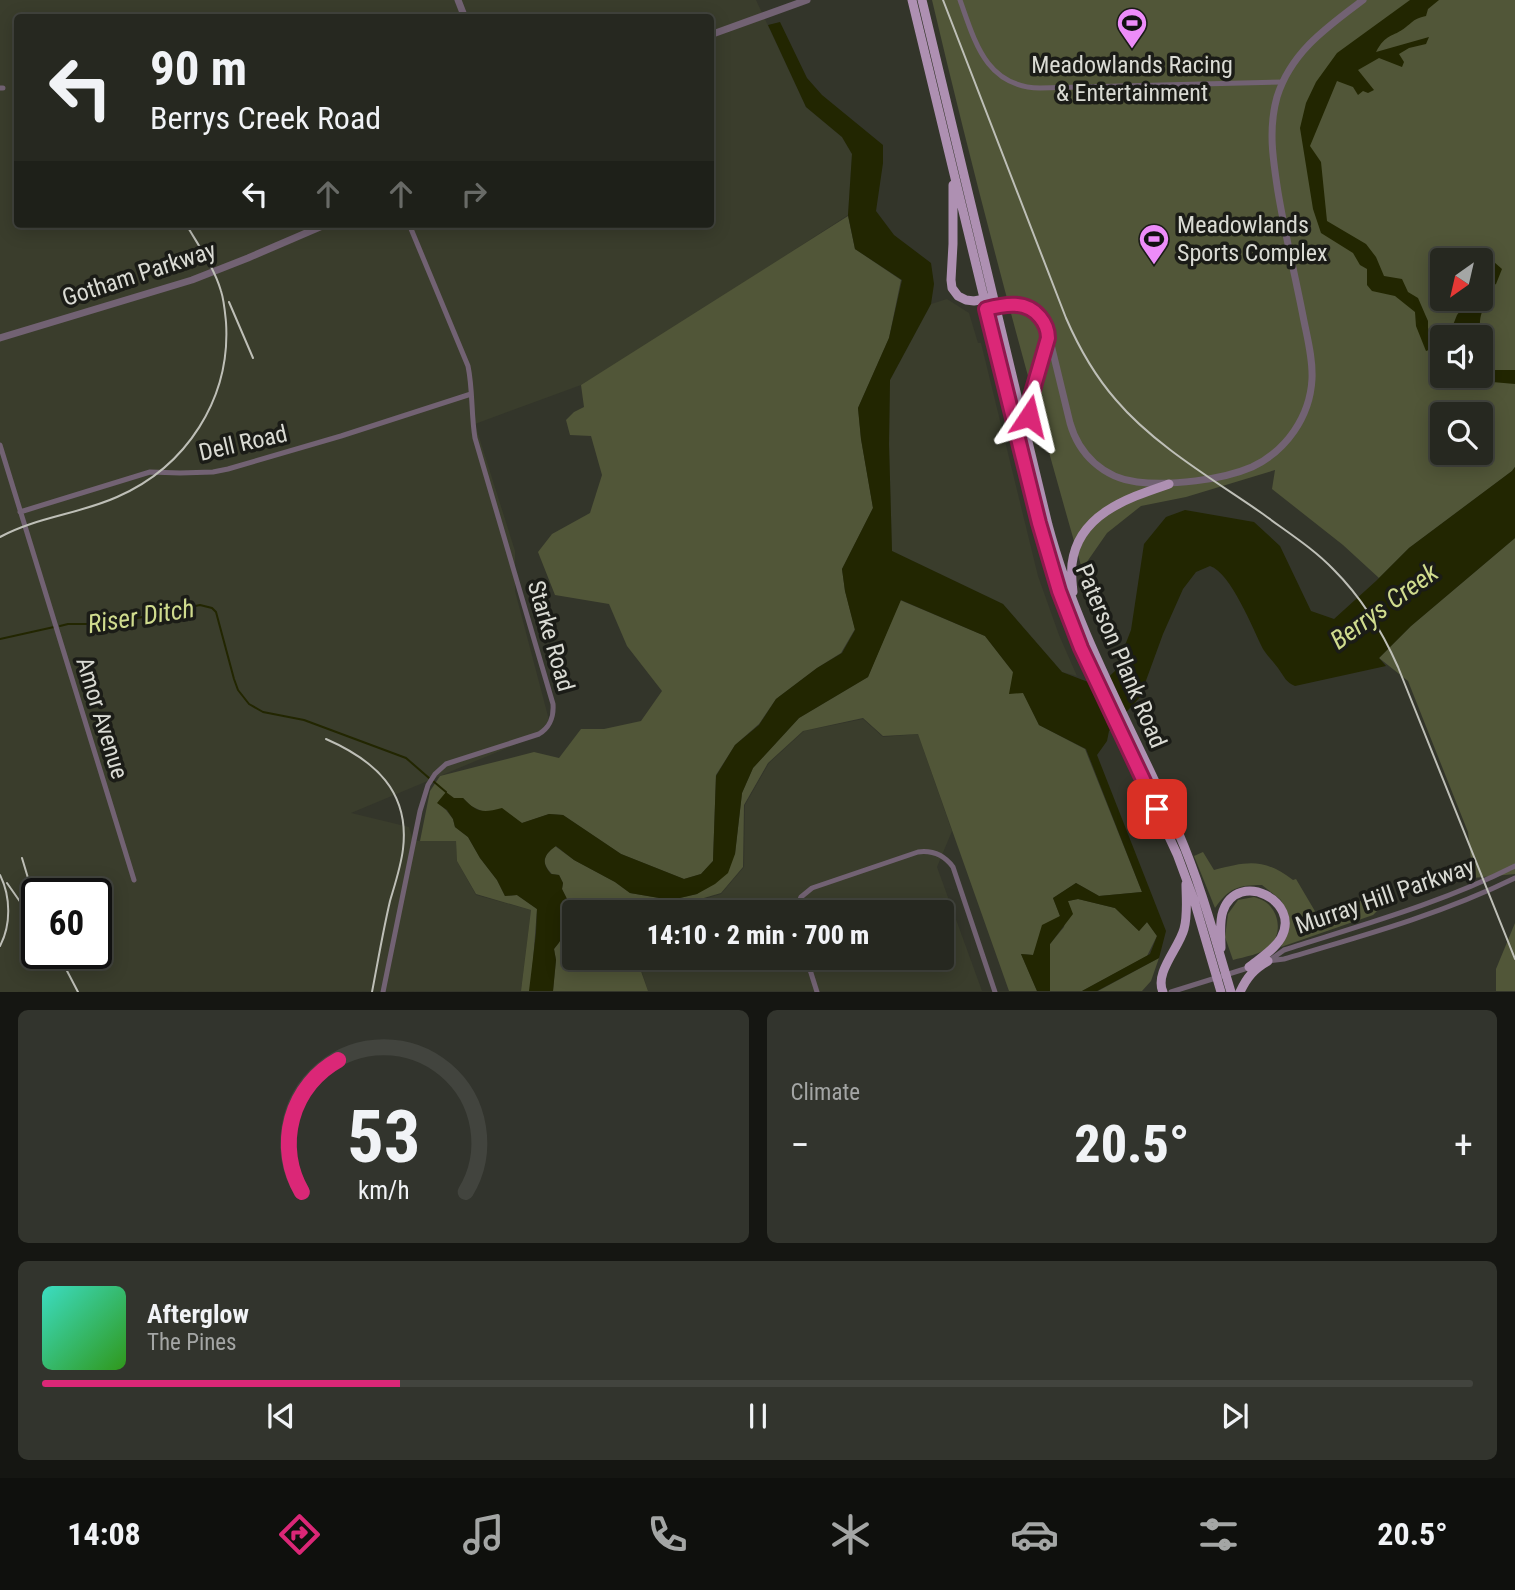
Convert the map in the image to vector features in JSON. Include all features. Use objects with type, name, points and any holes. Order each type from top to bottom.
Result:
[{"type":"main road","name":"Paterson Plank Road","points":[[912,0],[953,169],[1029,443],[1051,536],[1099,675]]},
{"type":"main road","name":"Paterson Plank Road","points":[[922,0],[1046,549],[1068,616],[1185,849],[1200,887],[1221,957],[1221,992]]},
{"type":"main road","points":[[953,169],[951,285],[961,298],[990,303]]},
{"type":"main road","points":[[1029,443],[1030,400],[1048,332]]},
{"type":"main road","points":[[1073,604],[1072,565],[1075,550],[1086,529],[1117,503],[1169,484]]},
{"type":"main road","name":"Paterson Plank Road","points":[[1123,726],[1186,877],[1221,975],[1231,992]]},
{"type":"main road","points":[[1163,992],[1160,985],[1161,976],[1181,939],[1185,925],[1186,877]]},
{"type":"main road","points":[[1221,957],[1222,916],[1225,906],[1242,893],[1263,893],[1280,907],[1284,931],[1276,944],[1249,967]]},
{"type":"main road","points":[[1240,992],[1254,970],[1268,961]]},
{"type":"street","points":[[714,34],[807,0]]},
{"type":"street","points":[[960,0],[978,49],[986,61],[1002,77],[1023,86],[1052,88],[1283,82]]},
{"type":"street","points":[[990,303],[1016,304],[1029,308],[1041,318],[1048,332],[1072,429],[1083,451],[1100,467],[1120,478],[1169,484],[1233,474],[1249,468],[1278,450],[1302,417],[1312,379],[1310,354],[1283,222],[1272,151],[1277,100],[1293,64],[1311,41],[1363,0]]},
{"type":"street","name":"Gotham Parkway","points":[[0,338],[197,278],[317,228]]},
{"type":"street","name":"Starke Road","points":[[383,992],[424,793],[432,777],[446,764],[539,734],[549,726],[554,714],[475,438],[468,366],[411,228]]},
{"type":"street","name":"Dell Road","points":[[20,512],[150,472],[213,472],[228,469],[471,394]]},
{"type":"street","name":"Amor Avenue","points":[[0,445],[134,880]]},
{"type":"street","points":[[800,900],[812,888],[918,852],[938,854],[953,867],[995,992]]},
{"type":"street","name":"Murray Hill Parkway","points":[[1268,961],[1284,950],[1471,888],[1515,866]]},
{"type":"street","name":"Murray Hill Parkway","points":[[1171,992],[1268,961],[1284,960],[1445,909],[1515,878]]},
{"type":"street","points":[[810,970],[817,992]]},
{"type":"shaded area","points":[[0,0],[756,0],[806,107],[842,137],[852,154],[848,215],[642,349],[581,385],[475,424],[515,551],[515,591],[549,720],[538,735],[351,813],[409,827],[413,841],[456,841],[457,861],[476,895],[531,910],[521,991],[0,992]]},
{"type":"shaded area","name":"Meadowlands Sports Complex","points":[[932,0],[1515,0],[1515,467],[1409,548],[1379,578],[1343,545],[1272,489],[1275,470],[1186,497],[1141,506],[1107,533],[1082,569],[1004,286]]},
{"type":"shaded area","points":[[848,216],[855,249],[901,280],[889,338],[858,408],[873,508],[842,569],[855,629],[841,653],[776,699],[759,724],[735,745],[716,775],[713,861],[701,874],[684,879],[621,854],[563,815],[549,814],[522,823],[486,813],[471,806],[463,798],[438,803],[453,819],[455,827],[468,837],[505,896],[517,895],[537,909],[531,987],[529,991],[521,991],[531,910],[476,894],[457,861],[456,841],[420,841],[430,791],[440,776],[534,752],[559,758],[581,729],[604,729],[641,721],[662,691],[627,646],[609,604],[555,595],[538,552],[552,534],[590,513],[602,475],[591,436],[570,435],[566,420],[584,407],[581,385]]},
{"type":"shaded area","points":[[947,299],[969,313],[978,343],[981,343],[1038,576],[1077,676],[1062,672],[1003,604],[892,551],[890,380],[931,304]]},
{"type":"shaded area","points":[[1515,538],[1515,874],[1473,878],[1468,832],[1408,681],[1379,658],[1411,626]]},
{"type":"shaded area","points":[[900,600],[985,636],[1013,672],[1039,725],[1085,749],[1142,892],[1099,896],[1076,883],[1053,898],[1060,916],[1033,955],[1021,954],[1037,991],[1009,991],[918,734],[883,736],[863,718],[803,731],[768,763],[744,805],[743,867],[721,893],[697,900],[671,900],[697,894],[735,854],[742,793],[753,768],[799,718],[868,677]]},
{"type":"shaded area","points":[[863,719],[883,737],[918,734],[952,831],[937,867],[949,900],[700,900],[721,894],[744,867],[745,805],[769,763],[804,731]]},
{"type":"shaded area","points":[[555,846],[630,893],[671,900],[567,900],[559,875],[552,874],[546,866],[548,853]]},
{"type":"shaded area","points":[[1203,852],[1214,870],[1255,863],[1296,879],[1319,918],[1365,899],[1377,901],[1379,909],[1373,915],[1281,947],[1289,928],[1281,900],[1262,885],[1246,886],[1230,892],[1215,908],[1194,856]]},
{"type":"shaded area","points":[[1254,897],[1264,901],[1273,910],[1277,935],[1267,949],[1233,960],[1225,937],[1228,914],[1238,900]]},
{"type":"shaded area","points":[[1078,899],[1115,908],[1139,931],[1147,922],[1157,936],[1147,956],[1082,991],[1050,991],[1050,944],[1064,927],[1068,901]]},
{"type":"shaded area","points":[[954,914],[982,991],[648,991],[641,970],[954,970]]},
{"type":"shaded area","points":[[1515,923],[1515,991],[1496,991],[1496,969]]},
{"type":"shaded area","points":[[562,937],[562,970],[641,970],[648,991],[553,991],[556,960],[554,949]]},
{"type":"shaded area","points":[[1159,958],[1151,981],[1142,991],[1098,991]]},
{"type":"water","points":[[1410,0],[1439,0],[1428,9],[1426,16],[1386,39],[1376,52],[1429,37],[1426,44],[1409,48],[1399,54],[1404,62],[1402,67],[1379,58],[1358,70],[1374,90],[1368,93],[1363,91],[1358,95],[1353,87],[1337,81],[1310,146],[1321,162],[1327,221],[1366,244],[1376,257],[1384,276],[1402,279],[1408,292],[1418,298],[1428,321],[1430,350],[1426,351],[1416,326],[1415,312],[1395,296],[1372,291],[1367,285],[1367,269],[1360,265],[1353,253],[1321,233],[1313,209],[1300,128],[1306,103],[1316,82],[1337,53]]},
{"type":"water","name":"Berrys Creek","points":[[780,22],[807,78],[822,95],[883,145],[876,211],[894,235],[931,263],[934,284],[931,304],[890,380],[892,551],[1003,604],[1062,672],[1088,682],[1102,683],[1115,671],[1131,630],[1144,544],[1166,517],[1185,510],[1254,522],[1280,546],[1311,611],[1334,619],[1409,548],[1515,467],[1515,538],[1411,626],[1379,658],[1386,666],[1295,686],[1286,680],[1263,649],[1226,579],[1210,566],[1196,572],[1183,589],[1140,697],[1109,731],[1107,741],[1097,755],[1166,931],[1159,958],[1097,991],[1082,991],[1150,954],[1157,936],[1147,922],[1139,931],[1115,908],[1078,899],[1068,901],[1073,914],[1050,944],[1050,991],[1037,991],[1021,954],[1033,955],[1042,925],[1060,916],[1053,898],[1076,883],[1099,896],[1142,892],[1086,749],[1039,725],[1023,693],[1009,694],[1013,672],[985,636],[901,600],[868,677],[799,718],[753,768],[742,793],[735,854],[728,873],[715,884],[697,894],[671,900],[630,893],[574,860],[556,846],[548,853],[546,866],[551,874],[559,875],[567,900],[562,900],[562,937],[554,949],[556,960],[553,991],[529,991],[537,909],[517,895],[505,896],[468,837],[455,827],[447,810],[437,803],[446,792],[454,798],[463,798],[472,807],[481,810],[502,808],[522,823],[549,814],[563,815],[621,854],[684,879],[701,874],[713,861],[716,776],[735,745],[759,725],[776,699],[842,653],[855,630],[842,569],[873,508],[858,408],[889,338],[902,280],[855,249],[848,215],[852,154],[842,137],[806,107],[768,25]]},
{"type":"water","points":[[1494,262],[1502,269],[1493,286]]},
{"type":"water","points":[[1459,312],[1483,312],[1480,325],[1453,325]]},
{"type":"water","points":[[1493,370],[1515,370],[1515,384],[1493,382]]},
{"type":"waterway","name":"Riser Ditch","points":[[60,626],[109,624],[200,605],[212,608],[216,612],[238,690],[249,704],[263,712],[304,720],[406,758],[429,778]]},
{"type":"waterway","name":"Riser Ditch","points":[[0,639],[54,627]]},
{"type":"waterway","name":"Riser Ditch","points":[[433,781],[446,792]]},
{"type":"railway","points":[[943,0],[1066,318],[1088,361],[1116,400],[1148,432],[1309,547],[1334,570],[1362,604],[1398,667],[1515,959]]},
{"type":"railway","points":[[0,537],[29,525],[103,503],[142,484],[164,468],[183,449],[199,427],[221,378],[226,350],[226,322],[218,282],[188,228]]},
{"type":"railway","points":[[229,302],[253,358]]},
{"type":"railway","points":[[326,739],[343,747],[373,768],[385,780],[401,810],[403,849],[387,912],[372,992]]},
{"type":"railway","points":[[22,858],[28,878]]},
{"type":"railway","points":[[0,875],[6,892],[8,911],[4,938],[0,946]]},
{"type":"railway","points":[[7,883],[21,903]]},
{"type":"railway","points":[[66,969],[78,992]]},
{"type":"place","name":"Meadowlands Racing & Entertainment","points":[[1132,50]]},
{"type":"place","name":"Meadowlands Sports Complex","points":[[1154,266]]},
{"type":"route","points":[[1029,416],[1030,400],[1048,338],[1044,322],[1025,306],[1007,304],[986,309],[1039,523],[1059,591],[1081,648],[1157,809]]}]
